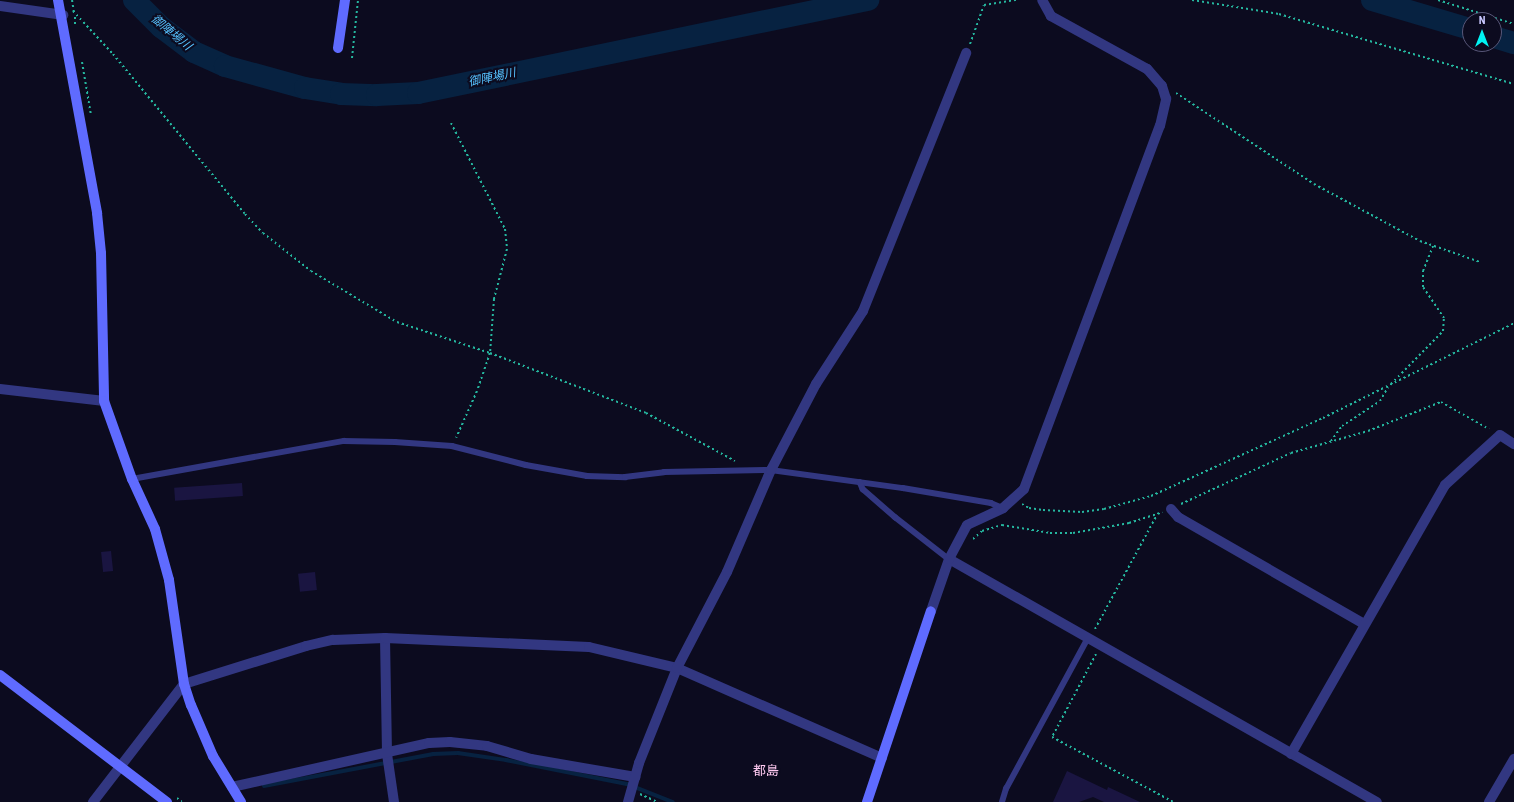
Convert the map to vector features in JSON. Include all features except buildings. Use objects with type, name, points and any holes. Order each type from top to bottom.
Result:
[{"type":"street","points":[[58,0],[66,12],[97,213],[101,253],[104,401],[132,478],[155,529],[169,580],[184,684],[213,756],[241,802]]},
{"type":"street","points":[[338,48],[345,0]]},
{"type":"street","points":[[867,802],[949,559],[967,526],[1003,508],[1016,499],[1024,489],[1160,126],[1166,99],[1158,81],[1148,69],[1051,16],[1042,0]]},
{"type":"street","points":[[0,6],[66,12]]},
{"type":"street","points":[[628,802],[635,777],[678,668],[727,572],[770,470],[816,384],[864,311],[966,53]]},
{"type":"street","points":[[0,389],[104,401]]},
{"type":"street","points":[[1291,754],[1364,624],[1445,485],[1500,435],[1514,444]]},
{"type":"street","points":[[1171,509],[1178,517],[1364,624]]},
{"type":"street","points":[[949,559],[1377,802]]},
{"type":"street","points":[[385,638],[387,754],[394,802]]},
{"type":"street","points":[[93,802],[184,684],[306,646],[333,640],[385,638],[589,647],[678,668],[882,758]]},
{"type":"street","points":[[0,675],[167,802]]},
{"type":"street","points":[[232,786],[387,754],[429,743],[450,742],[486,746],[531,759],[635,777]]},
{"type":"street","points":[[1489,802],[1514,759]]},
{"type":"lane","points":[[132,478],[344,441],[452,446],[526,465],[587,476],[625,477],[664,472],[770,470],[860,482],[991,503],[1003,508]]},
{"type":"lane","points":[[860,482],[863,489],[895,517],[949,559]]},
{"type":"lane","points":[[1002,802],[1006,788],[1088,638]]},
{"type":"path","points":[[72,0],[75,29]]},
{"type":"path","points":[[352,58],[358,0]]},
{"type":"path","points":[[966,53],[984,5],[1017,0]]},
{"type":"path","points":[[1192,0],[1279,14],[1514,84]]},
{"type":"path","points":[[1438,0],[1514,24]]},
{"type":"path","points":[[66,12],[112,54],[245,214],[277,244],[311,271],[397,322],[490,354],[646,413],[752,470]]},
{"type":"path","points":[[81,58],[92,116]]},
{"type":"path","points":[[1158,81],[1314,184],[1433,245],[1480,262]]},
{"type":"path","points":[[451,123],[505,229],[507,249],[494,299],[490,354],[477,391],[452,446]]},
{"type":"path","points":[[1330,442],[1342,426],[1380,401],[1389,386],[1443,331],[1444,318],[1423,287],[1423,271],[1433,245]]},
{"type":"path","points":[[1016,499],[1029,508],[1061,512],[1097,510],[1124,505],[1195,477],[1389,386],[1514,323]]},
{"type":"path","points":[[970,544],[982,531],[1002,526],[1050,533],[1073,533],[1129,523],[1171,509],[1291,453],[1368,431],[1441,402],[1500,435]]},
{"type":"path","points":[[1088,638],[1158,514]]},
{"type":"path","points":[[1101,646],[1052,737],[1173,802]]},
{"type":"path","points":[[632,791],[657,802]]},
{"type":"waterway","name":"御陣場川","points":[[134,0],[161,27],[194,52],[225,66],[305,88],[341,94],[377,95],[418,93],[869,0]]},
{"type":"waterway","name":"御陣場川","points":[[1372,0],[1462,27]]},
{"type":"waterway","name":"御陣場川","points":[[1502,39],[1514,43]]},
{"type":"waterway","points":[[264,786],[433,754],[458,753],[506,760],[627,784],[673,802]]},
{"type":"district","name":"都島","points":[[766,771]]}]
